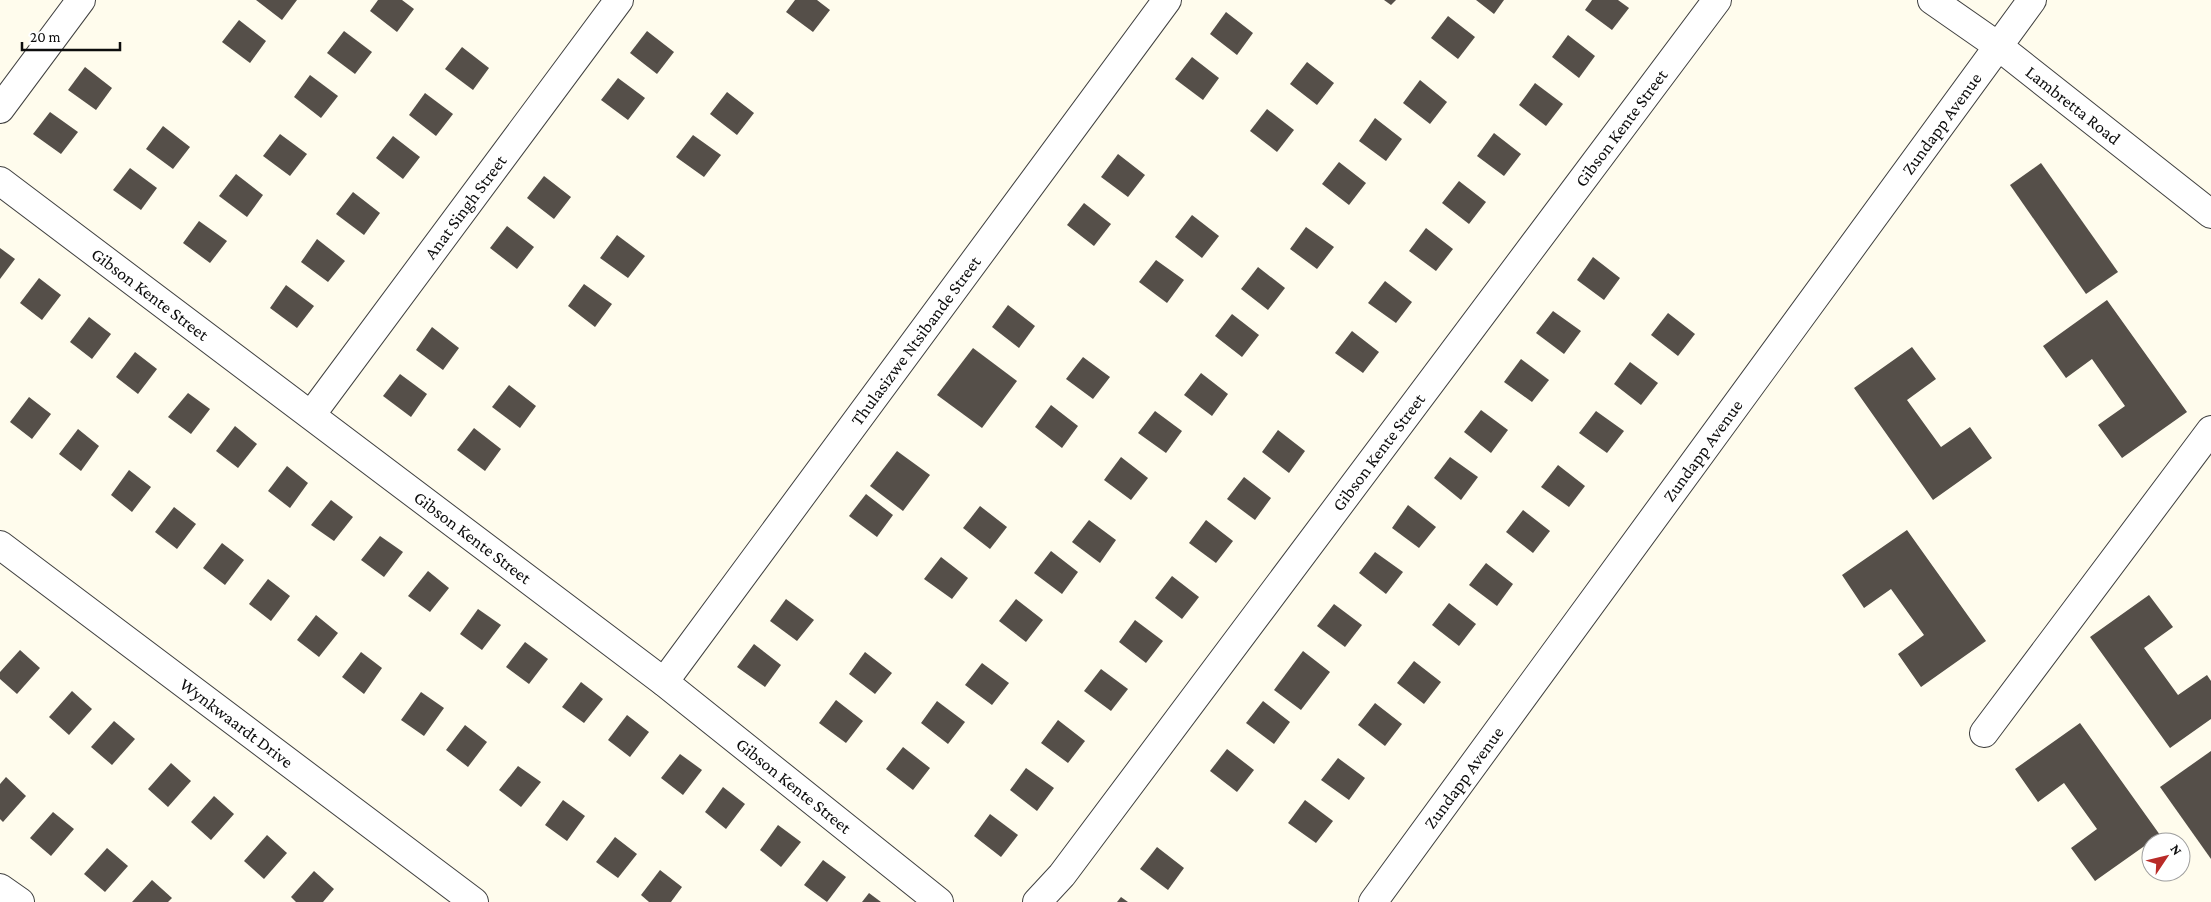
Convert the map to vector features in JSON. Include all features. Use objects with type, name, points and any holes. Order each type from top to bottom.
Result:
[{"type":"street","points":[[0,109],[81,0]]},
{"type":"street","name":"Anat Singh Street","points":[[311,415],[618,0]]},
{"type":"street","name":"Thulasizwe Ntsibande Street","points":[[664,682],[1168,0]]},
{"type":"street","name":"Gibson Kente Street","points":[[1037,902],[1068,868],[1716,0]]},
{"type":"street","name":"Lambretta Road","points":[[1932,0],[1998,46],[2211,214]]},
{"type":"street","name":"Zundapp Avenue","points":[[1372,902],[2032,0]]},
{"type":"street","name":"Gibson Kente Street","points":[[0,181],[664,682],[939,902]]},
{"type":"street","points":[[1984,733],[2211,430]]},
{"type":"street","name":"Wynkwaardt Drive","points":[[0,545],[474,902]]},
{"type":"street","points":[[0,888],[20,902]]},
{"type":"building","points":[[256,0],[297,0],[282,20]]},
{"type":"building","points":[[378,0],[402,0],[414,9],[397,32],[370,11]]},
{"type":"building","points":[[795,0],[817,0],[830,10],[813,32],[786,12]]},
{"type":"building","points":[[1384,0],[1396,0],[1391,5]]},
{"type":"building","points":[[1476,0],[1504,0],[1494,14]]},
{"type":"building","points":[[1592,0],[1618,0],[1629,8],[1612,30],[1585,10]]},
{"type":"building","points":[[1226,12],[1253,33],[1237,55],[1210,34]]},
{"type":"building","points":[[1448,16],[1475,37],[1458,59],[1431,38]]},
{"type":"building","points":[[239,20],[266,41],[250,63],[222,42]]},
{"type":"building","points":[[344,31],[372,52],[355,74],[327,53]]},
{"type":"building","points":[[647,31],[674,52],[657,74],[630,53]]},
{"type":"building","points":[[1568,35],[1595,56],[1579,78],[1552,57]]},
{"type":"building","points":[[462,47],[489,68],[473,90],[445,69]]},
{"type":"building","points":[[1192,57],[1219,78],[1203,100],[1175,79]]},
{"type":"building","points":[[1307,62],[1334,83],[1317,105],[1290,84]]},
{"type":"building","points":[[85,67],[112,88],[96,110],[68,90]]},
{"type":"building","points":[[310,75],[338,96],[321,118],[294,97]]},
{"type":"building","points":[[618,78],[645,98],[628,120],[601,100]]},
{"type":"building","points":[[1420,80],[1447,102],[1430,124],[1403,103]]},
{"type":"building","points":[[1535,83],[1563,104],[1546,126],[1519,105]]},
{"type":"building","points":[[727,92],[754,113],[737,135],[710,114]]},
{"type":"building","points":[[425,93],[453,114],[436,136],[409,115]]},
{"type":"building","points":[[1267,109],[1294,130],[1277,152],[1250,131]]},
{"type":"building","points":[[50,112],[78,132],[61,154],[33,134]]},
{"type":"building","points":[[1375,118],[1402,139],[1386,161],[1359,141]]},
{"type":"building","points":[[163,126],[190,147],[173,169],[146,149]]},
{"type":"building","points":[[1494,133],[1521,154],[1504,176],[1477,156]]},
{"type":"building","points":[[280,134],[307,154],[290,176],[263,156]]},
{"type":"building","points":[[693,135],[721,155],[704,177],[676,157]]},
{"type":"building","points":[[393,136],[420,157],[403,179],[376,158]]},
{"type":"building","points":[[1118,154],[1145,175],[1128,197],[1101,177]]},
{"type":"building","points":[[1339,162],[1366,183],[1349,205],[1322,184]]},
{"type":"building","points":[[2041,163],[2118,272],[2086,294],[2010,185]]},
{"type":"building","points":[[130,168],[157,188],[141,210],[113,190]]},
{"type":"building","points":[[236,174],[263,195],[247,217],[219,196]]},
{"type":"building","points":[[544,176],[571,197],[554,219],[527,198]]},
{"type":"building","points":[[1459,181],[1486,202],[1469,224],[1442,203]]},
{"type":"building","points":[[353,192],[380,213],[364,235],[336,214]]},
{"type":"building","points":[[1084,203],[1111,224],[1094,246],[1067,225]]},
{"type":"building","points":[[1192,215],[1219,236],[1202,258],[1175,237]]},
{"type":"building","points":[[199,221],[227,241],[210,263],[183,243]]},
{"type":"building","points":[[507,226],[534,247],[517,269],[490,248]]},
{"type":"building","points":[[1306,227],[1334,247],[1317,269],[1290,249]]},
{"type":"building","points":[[1426,228],[1453,249],[1436,271],[1409,251]]},
{"type":"building","points":[[617,235],[645,256],[628,278],[600,258]]},
{"type":"building","points":[[317,239],[345,261],[328,282],[301,262]]},
{"type":"building","points":[[0,248],[15,259],[0,279]]},
{"type":"building","points":[[1593,257],[1620,278],[1604,300],[1577,280]]},
{"type":"building","points":[[1156,260],[1184,280],[1167,303],[1139,282]]},
{"type":"building","points":[[1258,267],[1285,288],[1268,310],[1241,289]]},
{"type":"building","points":[[39,278],[61,295],[42,320],[20,303]]},
{"type":"building","points":[[1385,281],[1412,302],[1396,323],[1368,303]]},
{"type":"building","points":[[584,284],[612,304],[595,327],[568,306]]},
{"type":"building","points":[[286,285],[314,306],[297,328],[270,308]]},
{"type":"building","points":[[2107,300],[2187,412],[2122,458],[2098,425],[2125,406],[2092,359],[2066,378],[2043,346]]},
{"type":"building","points":[[1008,305],[1035,326],[1019,348],[992,327]]},
{"type":"building","points":[[1553,311],[1581,331],[1564,354],[1536,333]]},
{"type":"building","points":[[1668,313],[1695,334],[1678,356],[1651,335]]},
{"type":"building","points":[[1232,314],[1259,335],[1242,357],[1215,336]]},
{"type":"building","points":[[89,317],[111,334],[92,359],[70,342]]},
{"type":"building","points":[[432,327],[459,348],[443,370],[416,350]]},
{"type":"building","points":[[1352,331],[1379,352],[1363,373],[1335,353]]},
{"type":"building","points":[[1912,347],[1936,379],[1907,400],[1941,447],[1970,427],[1992,458],[1933,500],[1854,388]]},
{"type":"building","points":[[973,348],[1017,381],[982,428],[937,395]]},
{"type":"building","points":[[135,352],[157,369],[138,394],[116,377]]},
{"type":"building","points":[[1083,357],[1110,377],[1093,399],[1066,379]]},
{"type":"building","points":[[1521,359],[1549,380],[1532,402],[1504,382]]},
{"type":"building","points":[[1630,362],[1658,383],[1641,405],[1614,384]]},
{"type":"building","points":[[1201,373],[1228,394],[1212,416],[1184,395]]},
{"type":"building","points":[[400,374],[427,394],[411,417],[383,396]]},
{"type":"building","points":[[509,385],[536,406],[520,428],[492,407]]},
{"type":"building","points":[[188,393],[210,409],[191,434],[168,417]]},
{"type":"building","points":[[29,397],[51,414],[32,439],[10,422]]},
{"type":"building","points":[[1051,405],[1078,426],[1062,448],[1035,427]]},
{"type":"building","points":[[1481,410],[1508,430],[1491,453],[1464,432]]},
{"type":"building","points":[[1155,411],[1182,431],[1166,453],[1138,433]]},
{"type":"building","points":[[1596,411],[1624,431],[1607,453],[1579,433]]},
{"type":"building","points":[[235,426],[257,444],[238,468],[216,451]]},
{"type":"building","points":[[474,428],[501,449],[485,471],[457,450]]},
{"type":"building","points":[[78,429],[99,446],[81,471],[59,454]]},
{"type":"building","points":[[1278,430],[1305,451],[1289,473],[1262,452]]},
{"type":"building","points":[[897,451],[930,475],[903,511],[870,486]]},
{"type":"building","points":[[1121,457],[1148,478],[1131,500],[1104,480]]},
{"type":"building","points":[[1450,457],[1478,477],[1461,500],[1434,478]]},
{"type":"building","points":[[1558,465],[1585,486],[1569,507],[1541,487]]},
{"type":"building","points":[[287,466],[308,483],[290,508],[268,491]]},
{"type":"building","points":[[129,470],[151,487],[132,512],[111,495]]},
{"type":"building","points":[[1244,477],[1271,498],[1255,520],[1227,499]]},
{"type":"building","points":[[866,494],[893,515],[877,537],[849,516]]},
{"type":"building","points":[[331,500],[353,517],[334,541],[311,525]]},
{"type":"building","points":[[1408,505],[1436,527],[1419,548],[1392,528]]},
{"type":"building","points":[[980,506],[1007,527],[990,549],[963,528]]},
{"type":"building","points":[[174,507],[196,524],[177,549],[155,532]]},
{"type":"building","points":[[1523,510],[1550,531],[1533,553],[1506,532]]},
{"type":"building","points":[[1089,520],[1116,540],[1100,563],[1072,542]]},
{"type":"building","points":[[1206,520],[1233,541],[1216,563],[1189,543]]},
{"type":"building","points":[[1907,530],[1986,641],[1921,687],[1898,654],[1924,635],[1891,589],[1864,608],[1842,575]]},
{"type":"building","points":[[380,536],[403,552],[384,577],[361,560]]},
{"type":"building","points":[[222,543],[244,560],[225,585],[203,568]]},
{"type":"building","points":[[1051,551],[1078,572],[1062,594],[1034,573]]},
{"type":"building","points":[[1375,552],[1403,572],[1386,594],[1359,573]]},
{"type":"building","points":[[941,557],[968,578],[952,599],[924,579]]},
{"type":"building","points":[[1486,563],[1513,584],[1497,606],[1469,585]]},
{"type":"building","points":[[428,571],[449,588],[430,612],[408,596]]},
{"type":"building","points":[[1172,576],[1199,597],[1182,619],[1155,598]]},
{"type":"building","points":[[268,579],[290,596],[271,621],[249,604]]},
{"type":"building","points":[[2149,595],[2173,627],[2144,648],[2178,695],[2207,675],[2211,681],[2211,719],[2170,748],[2090,637]]},
{"type":"building","points":[[786,599],[814,620],[797,641],[770,621]]},
{"type":"building","points":[[1016,599],[1043,620],[1026,642],[999,621]]},
{"type":"building","points":[[1449,603],[1476,624],[1459,646],[1432,625]]},
{"type":"building","points":[[1334,604],[1362,625],[1345,647],[1317,626]]},
{"type":"building","points":[[478,609],[501,625],[482,650],[460,634]]},
{"type":"building","points":[[316,615],[338,633],[319,657],[297,640]]},
{"type":"building","points":[[1135,620],[1163,641],[1146,663],[1119,642]]},
{"type":"building","points":[[525,642],[548,659],[529,684],[506,667]]},
{"type":"building","points":[[754,644],[781,665],[765,687],[737,667]]},
{"type":"building","points":[[20,650],[40,668],[17,694],[0,679],[0,672]]},
{"type":"building","points":[[1303,651],[1330,672],[1301,710],[1274,690]]},
{"type":"building","points":[[361,652],[382,668],[364,694],[342,677]]},
{"type":"building","points":[[865,652],[892,673],[875,694],[849,674]]},
{"type":"building","points":[[1414,661],[1441,682],[1424,704],[1397,683]]},
{"type":"building","points":[[982,663],[1009,683],[992,705],[965,685]]},
{"type":"building","points":[[1101,669],[1128,689],[1111,711],[1084,691]]},
{"type":"building","points":[[581,682],[603,699],[584,723],[562,707]]},
{"type":"building","points":[[72,691],[92,709],[69,735],[49,717]]},
{"type":"building","points":[[421,692],[444,708],[424,736],[401,720]]},
{"type":"building","points":[[836,700],[863,721],[846,743],[819,723]]},
{"type":"building","points":[[937,701],[965,722],[948,744],[921,723]]},
{"type":"building","points":[[1263,701],[1290,722],[1274,744],[1246,723]]},
{"type":"building","points":[[1375,703],[1402,724],[1385,746],[1358,725]]},
{"type":"building","points":[[627,715],[649,732],[630,757],[608,740]]},
{"type":"building","points":[[1058,720],[1085,741],[1068,763],[1041,743]]},
{"type":"building","points":[[114,721],[135,739],[112,765],[91,747]]},
{"type":"building","points":[[2080,723],[2158,832],[2141,832],[2141,848],[2095,881],[2071,848],[2097,829],[2064,783],[2038,802],[2015,769]]},
{"type":"building","points":[[465,725],[487,742],[468,767],[446,750]]},
{"type":"building","points":[[903,747],[930,768],[913,790],[886,769]]},
{"type":"building","points":[[1227,749],[1254,770],[1237,792],[1210,771]]},
{"type":"building","points":[[2211,751],[2211,859],[2160,787]]},
{"type":"building","points":[[680,754],[702,770],[683,795],[661,778]]},
{"type":"building","points":[[1338,758],[1365,778],[1349,800],[1321,780]]},
{"type":"building","points":[[171,763],[191,781],[168,807],[148,789]]},
{"type":"building","points":[[518,766],[541,782],[521,807],[499,790]]},
{"type":"building","points":[[1026,768],[1054,788],[1037,811],[1010,790]]},
{"type":"building","points":[[6,777],[26,796],[3,822],[0,819],[0,784]]},
{"type":"building","points":[[723,787],[745,804],[726,829],[705,812]]},
{"type":"building","points":[[214,796],[234,814],[211,840],[191,822]]},
{"type":"building","points":[[563,800],[585,816],[567,841],[545,825]]},
{"type":"building","points":[[1305,800],[1333,821],[1316,843],[1288,823]]},
{"type":"building","points":[[53,812],[74,829],[51,856],[30,838]]},
{"type":"building","points":[[990,814],[1018,835],[1001,857],[974,836]]},
{"type":"building","points":[[778,825],[801,842],[781,867],[760,850]]},
{"type":"building","points":[[267,835],[287,853],[264,879],[244,861]]},
{"type":"building","points":[[615,837],[637,854],[618,878],[596,862]]},
{"type":"building","points":[[1157,847],[1184,868],[1168,890],[1140,869]]},
{"type":"building","points":[[107,848],[128,866],[105,892],[84,874]]},
{"type":"building","points":[[823,860],[846,877],[827,902],[804,885]]},
{"type":"building","points":[[660,870],[682,887],[671,902],[649,902],[641,895]]},
{"type":"building","points":[[314,871],[334,889],[323,902],[296,902],[291,897]]},
{"type":"building","points":[[152,880],[172,898],[168,902],[132,902]]},
{"type":"building","points":[[869,893],[881,902],[862,902]]},
{"type":"building","points":[[1121,897],[1128,902],[1117,902]]}]
